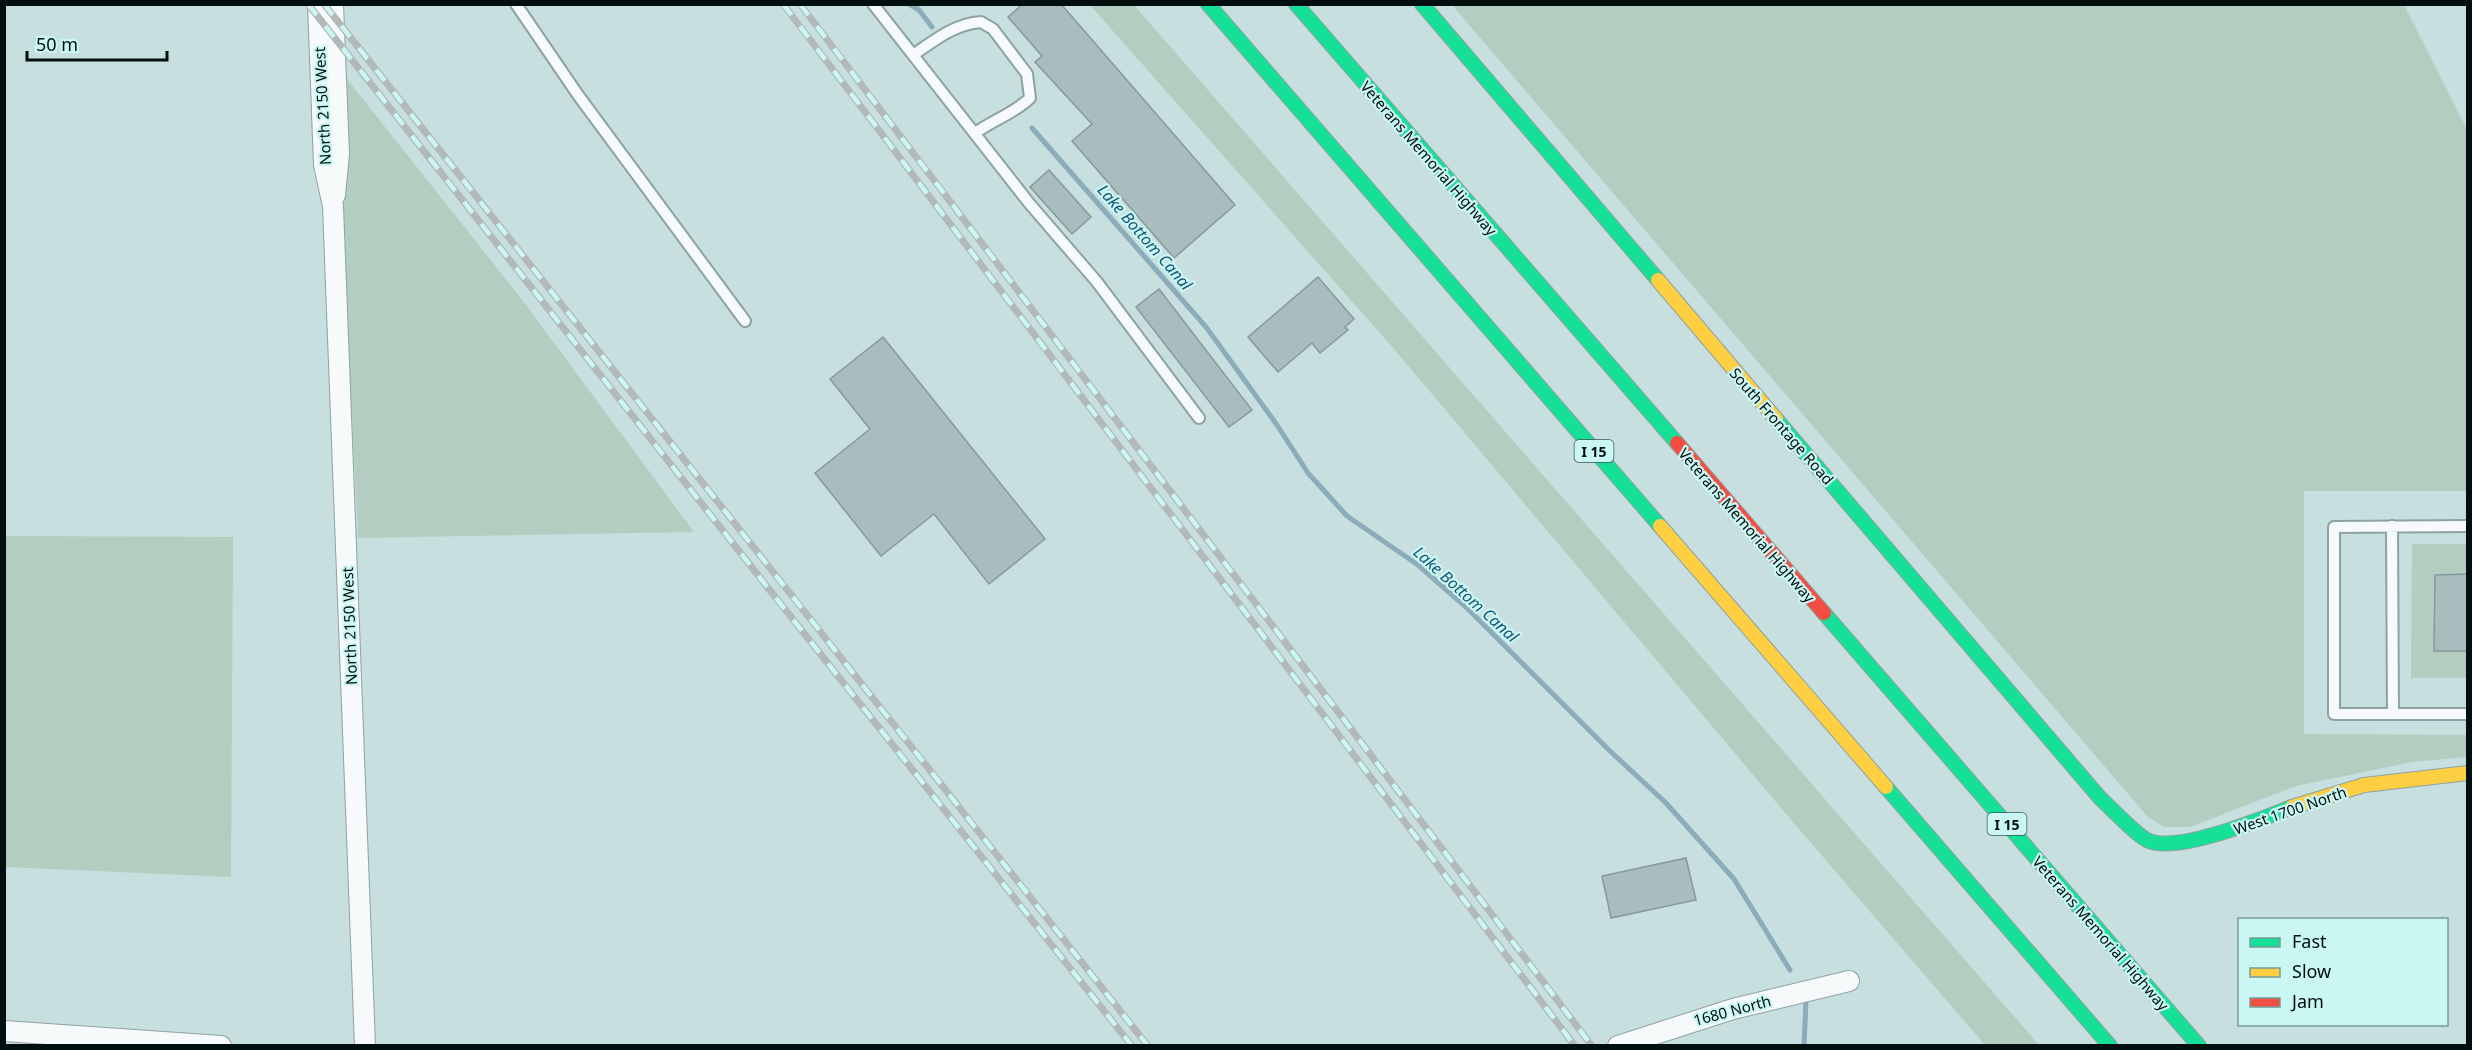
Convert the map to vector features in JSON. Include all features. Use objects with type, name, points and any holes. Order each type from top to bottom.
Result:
[{"type":"main road","name":"I 15","points":[[1208,4],[2110,1046]]},
{"type":"main road","name":"Veterans Memorial Highway","points":[[1296,4],[2199,1046]]},
{"type":"main road","name":"South Frontage Road","points":[[1422,4],[2100,798],[2148,841]]},
{"type":"main road","name":"West 1700 North","points":[[2148,841],[2172,844],[2239,828],[2313,799],[2364,786],[2468,773]]},
{"type":"street","name":"North 2150 West","points":[[318,4],[324,165],[333,206],[365,1046]]},
{"type":"street","name":"North 2150 West","points":[[333,4],[339,167],[333,206]]},
{"type":"street","name":"1680 North","points":[[1618,1046],[1733,1009],[1849,981]]},
{"type":"street","points":[[4,1031],[221,1046]]},
{"type":"lane","points":[[516,4],[578,95],[745,321]]},
{"type":"lane","points":[[873,4],[1029,203],[1097,282],[1199,418]]},
{"type":"lane","points":[[913,55],[960,25],[981,22],[993,29],[1027,74],[1030,98],[1022,106],[991,121],[975,133]]},
{"type":"lane","points":[[2392,526],[2393,714]]},
{"type":"lane","points":[[2468,526],[2334,527],[2334,714],[2468,714]]},
{"type":"green space","points":[[1090,5],[1134,5],[2039,1045],[1985,1045],[1792,821],[1394,349]]},
{"type":"green space","points":[[1452,5],[2404,5],[2467,130],[2467,491],[2304,491],[2304,734],[2467,735],[2467,757],[2412,762],[2296,786],[2190,827],[2164,827],[2148,817]]},
{"type":"green space","points":[[343,74],[520,297],[694,532],[358,538],[342,213]]},
{"type":"green space","points":[[5,536],[233,537],[231,877],[5,867]]},
{"type":"green space","points":[[2412,544],[2467,544],[2467,574],[2435,575],[2434,650],[2467,651],[2467,678],[2411,678]]},
{"type":"building","points":[[1023,4],[1061,4],[1235,205],[1174,258],[1072,141],[1092,124],[1035,62],[1042,56],[1008,17]]},
{"type":"building","points":[[1049,170],[1091,217],[1072,234],[1030,187]]},
{"type":"building","points":[[1318,277],[1354,319],[1345,327],[1348,330],[1320,353],[1312,343],[1278,372],[1248,337]]},
{"type":"building","points":[[1159,289],[1252,410],[1229,427],[1136,307]]},
{"type":"building","points":[[883,337],[1045,539],[989,584],[934,514],[881,556],[815,473],[870,429],[830,379]]},
{"type":"building","points":[[2468,574],[2468,651],[2434,651],[2435,575]]},
{"type":"building","points":[[1686,858],[1696,900],[1611,918],[1602,876]]},
{"type":"waterway","name":"Lake Bottom Canal","points":[[909,4],[919,10],[932,27]]},
{"type":"waterway","name":"Lake Bottom Canal","points":[[1032,128],[1206,327],[1277,425],[1308,473],[1347,516],[1418,565],[1467,608],[1610,751],[1666,803],[1734,879],[1790,970]]},
{"type":"waterway","name":"Lake Bottom Canal","points":[[1804,1046],[1806,1001]]},
{"type":"railway","points":[[308,4],[1132,1046]]},
{"type":"railway","points":[[324,4],[1148,1046]]},
{"type":"railway","points":[[783,4],[1575,1046]]},
{"type":"railway","points":[[800,4],[1592,1046]]},
{"type":"traffic: fast","points":[[1208,4],[1660,526]]},
{"type":"traffic: fast","points":[[1296,4],[1677,443]]},
{"type":"traffic: fast","points":[[1422,4],[1658,280]]},
{"type":"traffic: fast","points":[[1776,419],[2100,798],[2138,834],[2149,841],[2162,843],[2199,839],[2292,807]]},
{"type":"traffic: fast","points":[[1824,613],[2199,1046]]},
{"type":"traffic: fast","points":[[1886,787],[2110,1046]]},
{"type":"traffic: slow","points":[[1658,280],[1776,419]]},
{"type":"traffic: slow","points":[[1660,526],[1886,787]]},
{"type":"traffic: slow","points":[[2292,807],[2364,785],[2468,773]]},
{"type":"traffic: jam","points":[[1677,443],[1824,613]]}]
